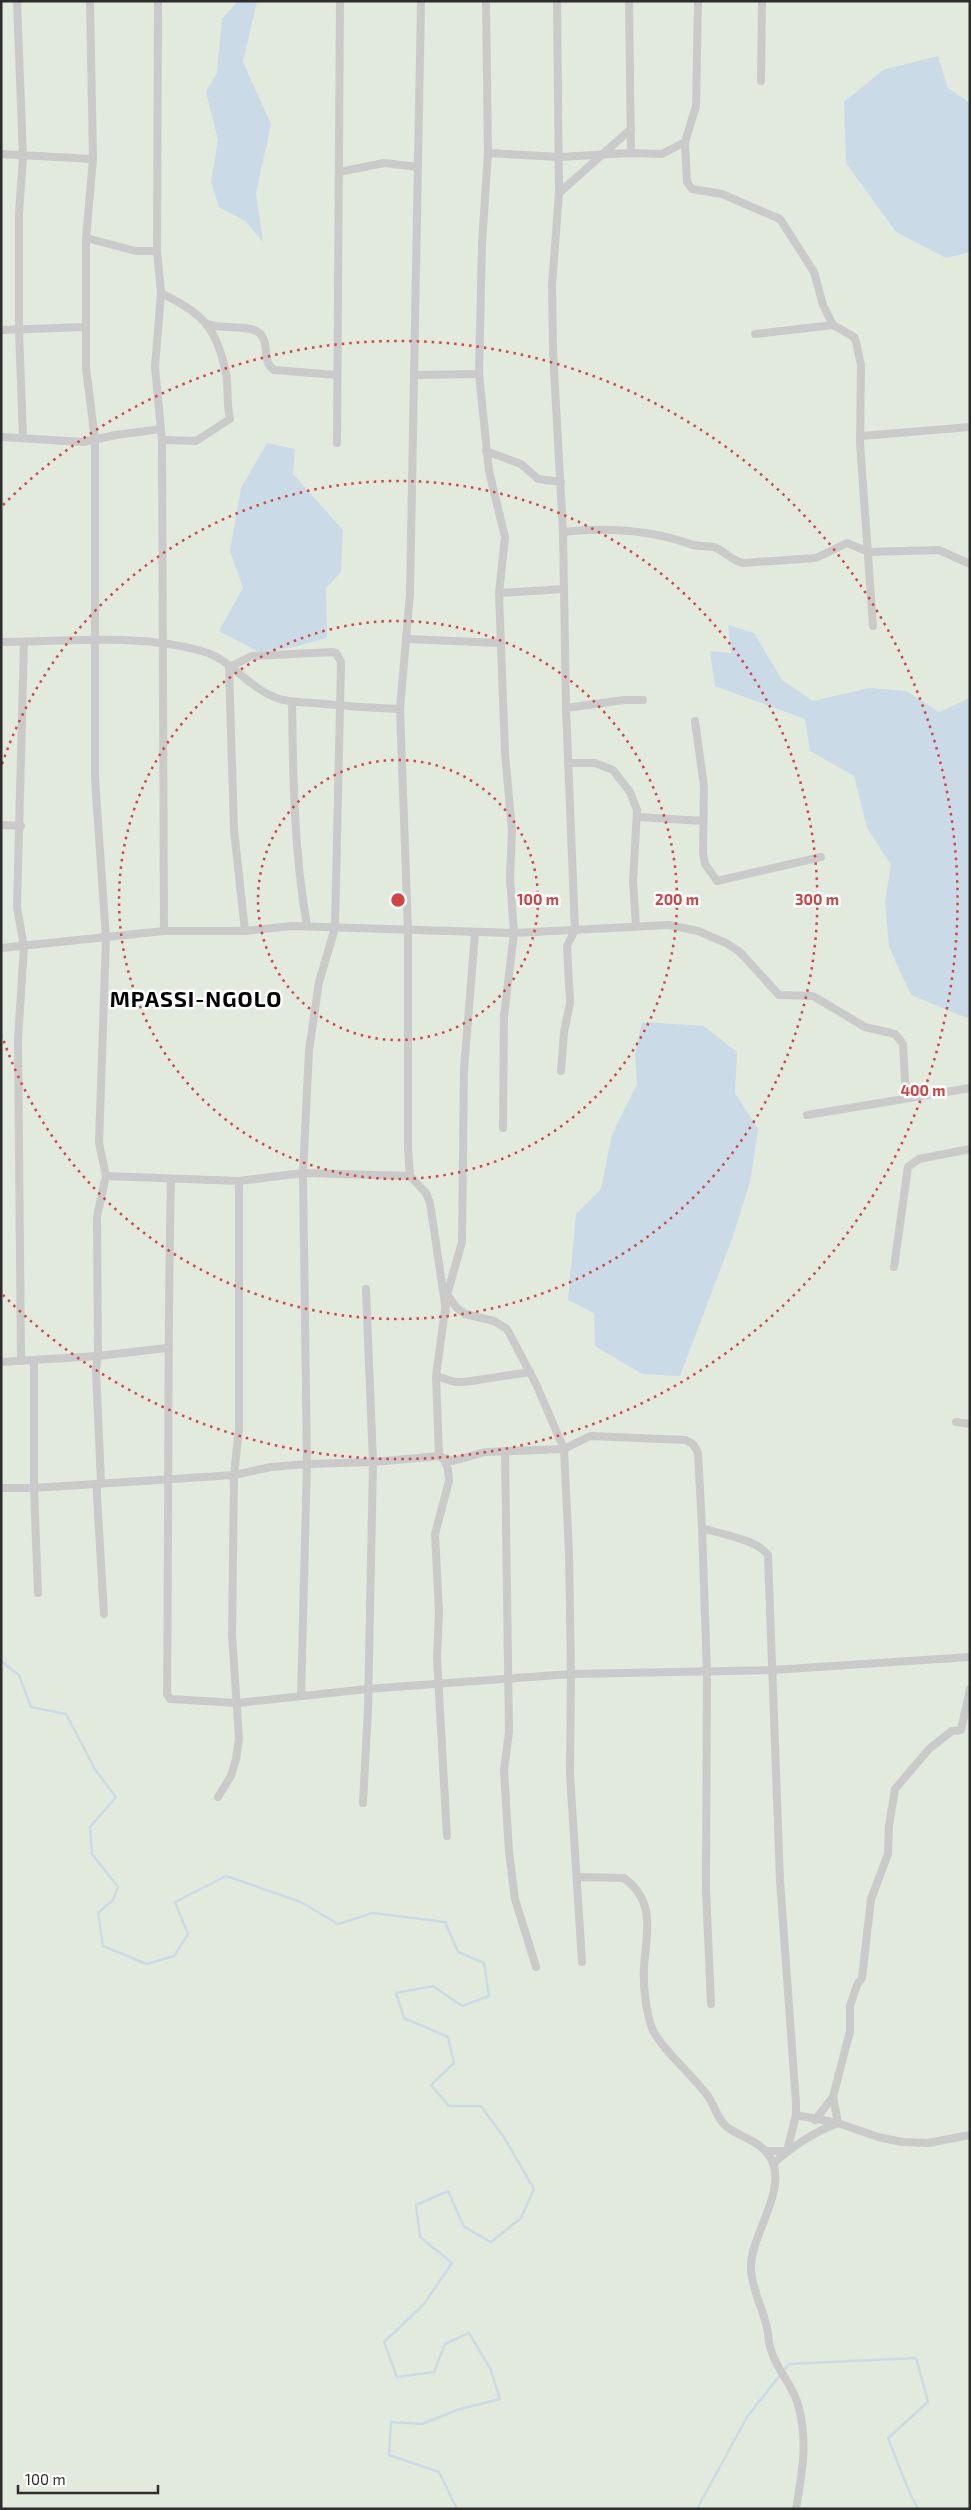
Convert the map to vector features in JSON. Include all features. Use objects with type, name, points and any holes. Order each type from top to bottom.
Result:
[{"type":"street","points":[[17,1],[23,157],[19,213],[19,330],[23,438]]},
{"type":"street","points":[[90,1],[93,159],[86,238],[86,368],[95,440],[95,778],[106,938],[100,1143],[106,1176],[97,1216],[98,1356],[96,1370],[101,1483],[98,1486],[97,1498],[104,1614]]},
{"type":"street","points":[[158,1],[157,251],[161,293],[155,374],[162,440],[164,931]]},
{"type":"street","points":[[337,443],[340,1]]},
{"type":"street","points":[[421,1],[416,375],[410,593],[400,709],[408,930],[408,1131],[410,1176],[426,1193],[430,1203],[446,1311]]},
{"type":"street","points":[[486,1],[488,153],[482,243],[479,374],[489,471],[505,537],[499,592],[500,643],[504,676],[505,753],[512,831],[510,878],[514,933],[504,1016],[503,1128]]},
{"type":"street","points":[[557,1],[559,193],[552,285],[563,532],[566,708],[575,930],[567,946],[570,1003],[564,1032],[561,1071]]},
{"type":"street","points":[[629,1],[631,153]]},
{"type":"street","points":[[698,1],[696,106],[686,142],[687,182],[692,189],[722,194],[780,219],[814,272],[823,305],[833,325],[854,337],[860,355],[862,436],[860,443],[873,626]]},
{"type":"street","points":[[761,81],[762,1]]},
{"type":"street","points":[[559,193],[631,129]]},
{"type":"street","points":[[488,153],[559,157],[631,153],[662,154],[686,142]]},
{"type":"street","points":[[1,154],[23,157],[93,159]]},
{"type":"street","points":[[339,172],[384,163],[418,167]]},
{"type":"street","points":[[86,238],[136,251],[157,251]]},
{"type":"street","points":[[161,293],[186,306],[208,324],[257,332],[264,339],[268,364],[274,370],[338,375]]},
{"type":"street","points":[[162,440],[196,441],[230,419],[227,407],[226,373],[208,324]]},
{"type":"street","points":[[755,334],[833,325]]},
{"type":"street","points":[[1,330],[86,327]]},
{"type":"street","points":[[416,375],[479,374]]},
{"type":"street","points":[[862,436],[970,428]]},
{"type":"street","points":[[1,437],[69,442],[95,440],[123,433],[161,429]]},
{"type":"street","points":[[486,452],[521,464],[538,479],[561,482]]},
{"type":"street","points":[[563,532],[590,529],[624,530],[681,539],[698,546],[718,548],[735,560],[743,563],[816,558],[847,543],[869,552],[939,550],[970,564]]},
{"type":"street","points":[[499,592],[564,589]]},
{"type":"street","points":[[406,639],[500,643]]},
{"type":"street","points":[[1,642],[163,641],[217,655],[229,667],[271,696],[292,702],[338,707],[400,709]]},
{"type":"street","points":[[21,1361],[18,1040],[24,946],[17,907],[24,642]]},
{"type":"street","points":[[229,667],[252,656],[336,653],[341,662],[338,707],[335,928],[319,982],[309,1050],[303,1173],[306,1464],[301,1696]]},
{"type":"street","points":[[229,667],[234,830],[245,931]]},
{"type":"street","points":[[566,708],[624,700],[643,700]]},
{"type":"street","points":[[292,702],[296,838],[300,888],[307,926]]},
{"type":"street","points":[[695,720],[704,787],[705,864],[717,881],[821,857]]},
{"type":"street","points":[[568,763],[595,763],[613,770],[630,792],[637,810],[633,882],[636,926]]},
{"type":"street","points":[[637,817],[703,821]]},
{"type":"street","points":[[1,826],[20,826]]},
{"type":"street","points":[[1,948],[53,941],[106,938],[164,931],[245,931],[307,926],[514,933],[669,925],[698,931],[740,952],[779,995],[813,996],[865,1027],[895,1034],[903,1044],[906,1098]]},
{"type":"street","points":[[446,1836],[441,1760],[440,1684],[437,1658],[439,1576],[435,1534],[449,1481],[448,1469],[444,1460],[439,1456],[436,1376],[447,1295],[462,1242],[464,1070],[475,933]]},
{"type":"street","points":[[807,1115],[970,1088]]},
{"type":"street","points":[[894,1267],[908,1167],[919,1159],[970,1149]]},
{"type":"street","points":[[106,1176],[239,1181],[303,1173],[410,1176]]},
{"type":"street","points":[[171,1179],[167,1348],[169,1478],[167,1694],[170,1699],[238,1703],[367,1689],[571,1674],[772,1670],[970,1657]]},
{"type":"street","points":[[218,1797],[230,1776],[236,1760],[239,1739],[232,1635],[234,1475],[239,1429],[239,1181]]},
{"type":"street","points":[[363,1803],[373,1462],[366,1289]]},
{"type":"street","points":[[447,1295],[457,1308],[465,1314],[494,1321],[507,1329],[530,1372],[564,1448],[569,1553],[570,1774],[582,1962]]},
{"type":"street","points":[[1,1362],[98,1356],[167,1348]]},
{"type":"street","points":[[34,1361],[34,1488],[38,1593]]},
{"type":"street","points":[[436,1376],[455,1382],[465,1382],[530,1372]]},
{"type":"street","points":[[956,1422],[970,1424]]},
{"type":"street","points":[[1,1488],[34,1488],[234,1475],[271,1467],[373,1462],[439,1456],[453,1461],[485,1452],[564,1448],[590,1436],[686,1440],[693,1444],[698,1452],[707,1672],[706,1890],[711,2004]]},
{"type":"street","points":[[505,1451],[509,1732],[504,1770],[515,1899],[536,1967]]},
{"type":"street","points":[[702,1528],[764,1548],[768,1555],[780,1880],[796,2116],[788,2151]]},
{"type":"street","points":[[815,2120],[833,2097],[850,2031],[850,2006],[862,1978],[871,1899],[888,1854],[889,1826],[895,1789],[929,1749],[952,1731],[961,1730],[970,1689]]},
{"type":"street","points":[[577,1876],[624,1878],[639,1893],[646,1907],[648,1926],[649,1936],[644,1969],[653,2032],[707,2094],[720,2121],[728,2128],[753,2140],[766,2151],[773,2164],[775,2178],[772,2197],[751,2270],[768,2329],[771,2351],[793,2390],[799,2407],[805,2445],[796,2509]]},
{"type":"street","points":[[833,2097],[838,2124]]},
{"type":"street","points":[[796,2116],[838,2124],[878,2137],[902,2142],[928,2143],[970,2135]]},
{"type":"street","points":[[773,2164],[788,2151],[825,2128],[838,2124]]},
{"type":"street","points":[[766,2151],[788,2151]]},
{"type":"shaded area","points":[[1,1],[970,1],[970,2509],[1,2509]]},
{"type":"water","points":[[238,1],[257,1],[243,62],[271,124],[256,193],[263,242],[245,221],[219,207],[211,182],[218,140],[206,92],[217,73],[222,19]]},
{"type":"water","points":[[938,56],[948,88],[970,103],[970,252],[946,258],[896,232],[846,163],[844,102],[883,70]]},
{"type":"water","points":[[267,443],[295,449],[293,474],[343,530],[341,572],[326,588],[327,638],[294,647],[259,652],[219,631],[243,588],[230,551],[241,488]]},
{"type":"water","points":[[728,625],[754,633],[782,680],[813,701],[869,688],[906,691],[939,712],[970,698],[970,1016],[967,1018],[911,995],[889,947],[885,902],[891,865],[867,828],[854,776],[810,751],[805,719],[715,686],[710,651],[731,653]]},
{"type":"water","points":[[642,1022],[704,1026],[737,1052],[735,1093],[758,1129],[750,1182],[733,1236],[680,1376],[642,1374],[595,1346],[594,1313],[568,1300],[576,1214],[601,1189],[612,1134],[637,1084],[635,1054]]},
{"type":"waterway","points":[[1,1661],[19,1675],[31,1707],[66,1714],[96,1771],[116,1797],[90,1827],[92,1854],[118,1887],[113,1900],[98,1913],[103,1946],[147,1964],[174,1956],[188,1934],[175,1902],[226,1876],[301,1902],[338,1924],[373,1913],[445,1922],[458,1952],[484,1963],[489,1996],[462,2006],[433,1986],[396,1993],[404,2018],[448,2037],[454,2063],[431,2085],[449,2106],[481,2106],[505,2139],[534,2189],[521,2218],[491,2242],[464,2227],[448,2191],[416,2205],[420,2237],[452,2263],[424,2304],[384,2342],[397,2377],[434,2372],[445,2344],[469,2333],[491,2370],[500,2399],[457,2410],[422,2424],[391,2422],[389,2455],[439,2472],[457,2509]]},
{"type":"waterway","points":[[697,2509],[747,2417],[789,2364],[916,2358],[928,2402],[888,2438],[918,2509]]},
{"type":"district","name":"MPASSI-NGOLO","points":[[196,999]]}]
